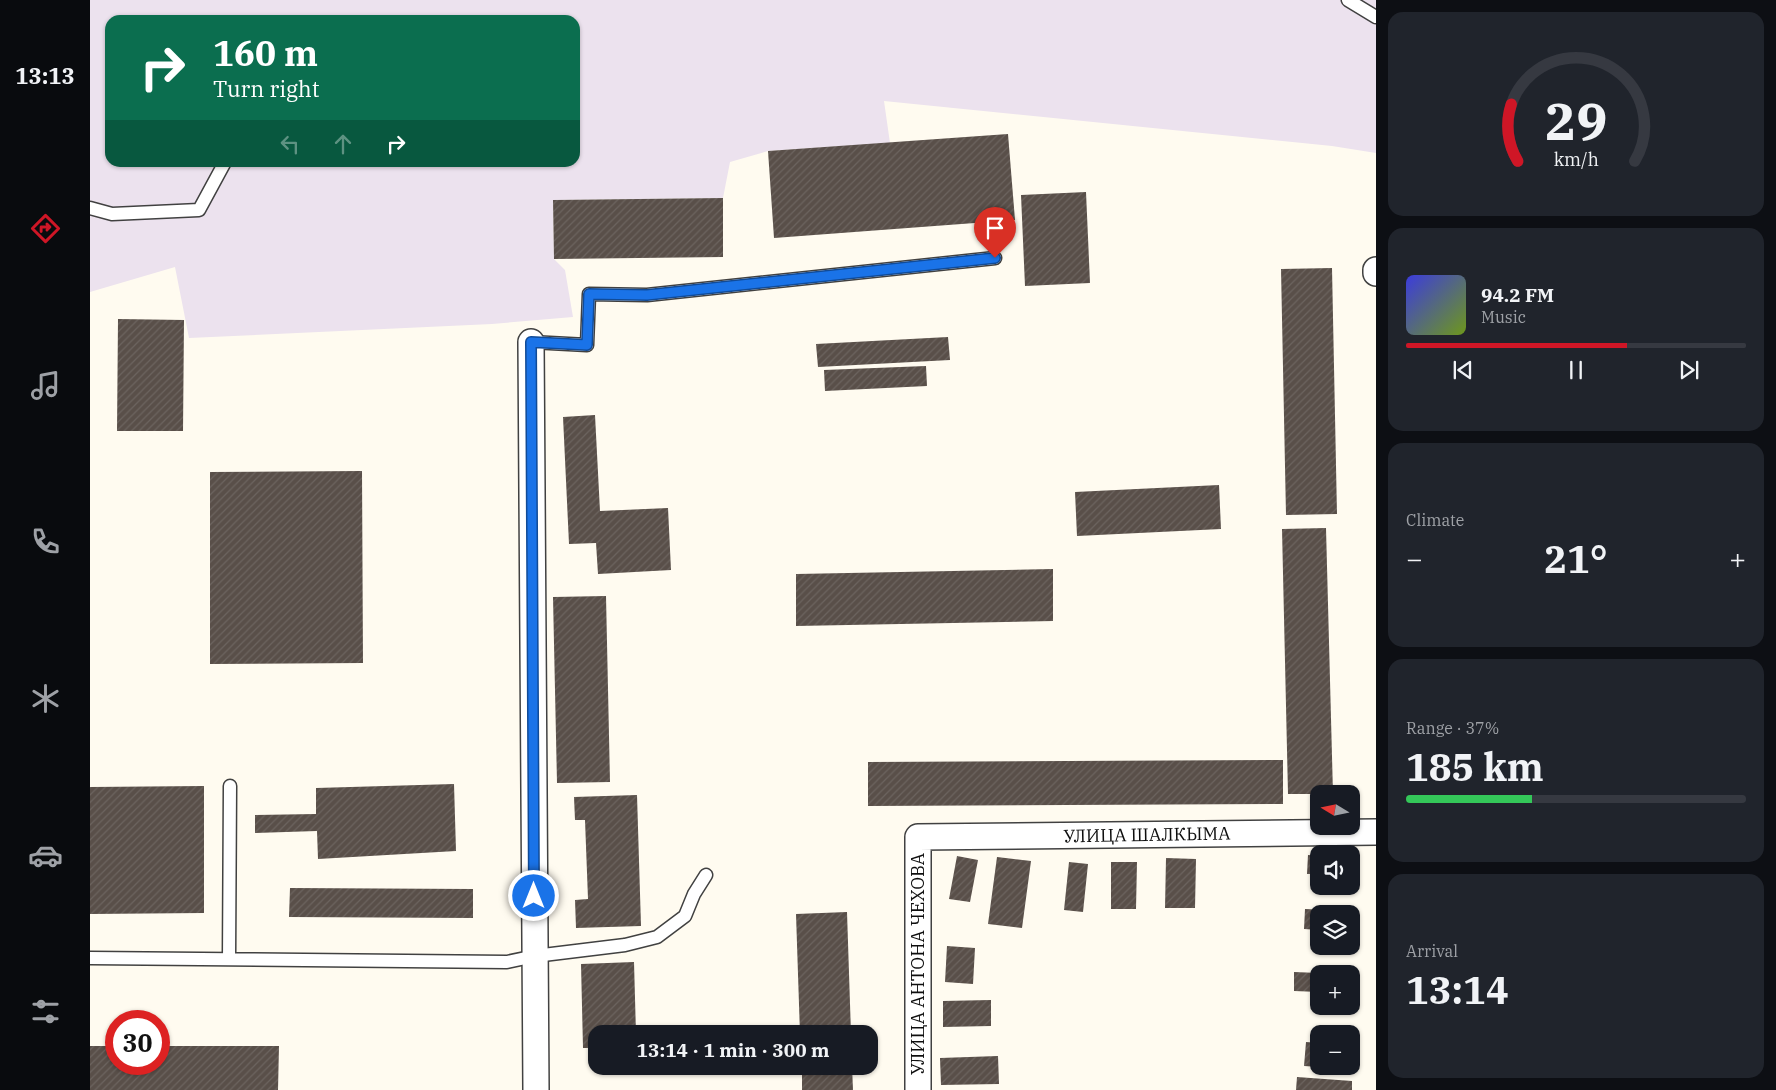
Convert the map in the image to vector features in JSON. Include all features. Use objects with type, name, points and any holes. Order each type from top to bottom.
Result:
[{"type":"street","points":[[531,342],[536,1090]]},
{"type":"street","name":"УЛИЦА ШАЛКЫМА","points":[[918,838],[1376,832]]},
{"type":"street","name":"УЛИЦА АНТОНА ЧЕХОВА","points":[[918,838],[918,1090]]},
{"type":"lane","points":[[1348,0],[1376,17]]},
{"type":"lane","points":[[90,208],[112,214],[199,210],[223,167]]},
{"type":"lane","points":[[531,342],[587,345],[589,294],[647,295],[995,258]]},
{"type":"lane","points":[[1376,266],[1376,272]]},
{"type":"lane","points":[[229,959],[230,786]]},
{"type":"lane","points":[[90,958],[507,962],[535,956],[625,945],[657,937],[685,916],[694,894],[706,875]]},
{"type":"shaded area","points":[[90,0],[1376,0],[1376,153],[1332,146],[884,101],[890,143],[768,151],[730,162],[723,198],[553,200],[554,259],[565,270],[573,317],[492,324],[189,338],[175,267],[90,292]]},
{"type":"building","points":[[1008,134],[1015,220],[774,238],[768,151]]},
{"type":"building","points":[[1086,192],[1090,283],[1025,286],[1021,195]]},
{"type":"building","points":[[723,198],[723,257],[554,259],[553,200]]},
{"type":"building","points":[[1332,268],[1337,514],[1286,515],[1281,269]]},
{"type":"building","points":[[118,319],[184,320],[183,431],[117,431]]},
{"type":"building","points":[[948,337],[950,360],[818,367],[816,344]]},
{"type":"building","points":[[926,366],[927,386],[825,391],[824,370]]},
{"type":"building","points":[[595,415],[600,511],[668,508],[671,570],[598,574],[596,543],[569,544],[563,417]]},
{"type":"building","points":[[362,471],[363,663],[210,664],[210,472]]},
{"type":"building","points":[[1219,485],[1221,529],[1077,536],[1075,492]]},
{"type":"building","points":[[1326,528],[1333,785],[1310,785],[1310,794],[1288,794],[1282,529]]},
{"type":"building","points":[[1053,569],[1053,621],[796,626],[796,574]]},
{"type":"building","points":[[606,596],[610,782],[557,783],[553,597]]},
{"type":"building","points":[[1283,760],[1283,804],[868,806],[868,762]]},
{"type":"building","points":[[454,784],[456,851],[318,859],[317,831],[255,833],[255,815],[316,814],[316,788]]},
{"type":"building","points":[[204,786],[204,913],[90,914],[90,787]]},
{"type":"building","points":[[637,795],[641,926],[576,928],[575,900],[588,899],[585,820],[575,820],[574,797]]},
{"type":"building","points":[[1308,855],[1310,855],[1310,874],[1307,874]]},
{"type":"building","points":[[957,856],[978,860],[970,902],[949,899]]},
{"type":"building","points":[[997,857],[1031,861],[1022,928],[988,924]]},
{"type":"building","points":[[1166,858],[1196,859],[1195,908],[1165,908]]},
{"type":"building","points":[[1069,862],[1088,864],[1083,912],[1064,910]]},
{"type":"building","points":[[1111,862],[1137,862],[1136,909],[1111,909]]},
{"type":"building","points":[[290,888],[473,889],[473,918],[289,917]]},
{"type":"building","points":[[1305,909],[1310,909],[1310,929],[1304,929]]},
{"type":"building","points":[[847,912],[851,1025],[800,1025],[796,914]]},
{"type":"building","points":[[947,946],[975,948],[973,984],[945,982]]},
{"type":"building","points":[[634,962],[636,1025],[588,1025],[588,1048],[583,1048],[581,964]]},
{"type":"building","points":[[1294,972],[1310,973],[1310,992],[1294,991]]},
{"type":"building","points":[[991,1000],[991,1026],[943,1027],[943,1001]]},
{"type":"building","points":[[1306,1042],[1310,1042],[1310,1066],[1304,1066]]},
{"type":"building","points":[[90,1046],[105,1046],[105,1075],[170,1075],[170,1046],[279,1046],[278,1090],[90,1090]]},
{"type":"building","points":[[998,1056],[999,1084],[941,1085],[940,1058]]},
{"type":"building","points":[[802,1075],[852,1075],[853,1090],[802,1090]]},
{"type":"building","points":[[1297,1077],[1352,1081],[1352,1090],[1296,1090]]},
{"type":"route","points":[[534,896],[531,342],[574,346],[587,345],[589,294],[647,295],[995,258]]}]
